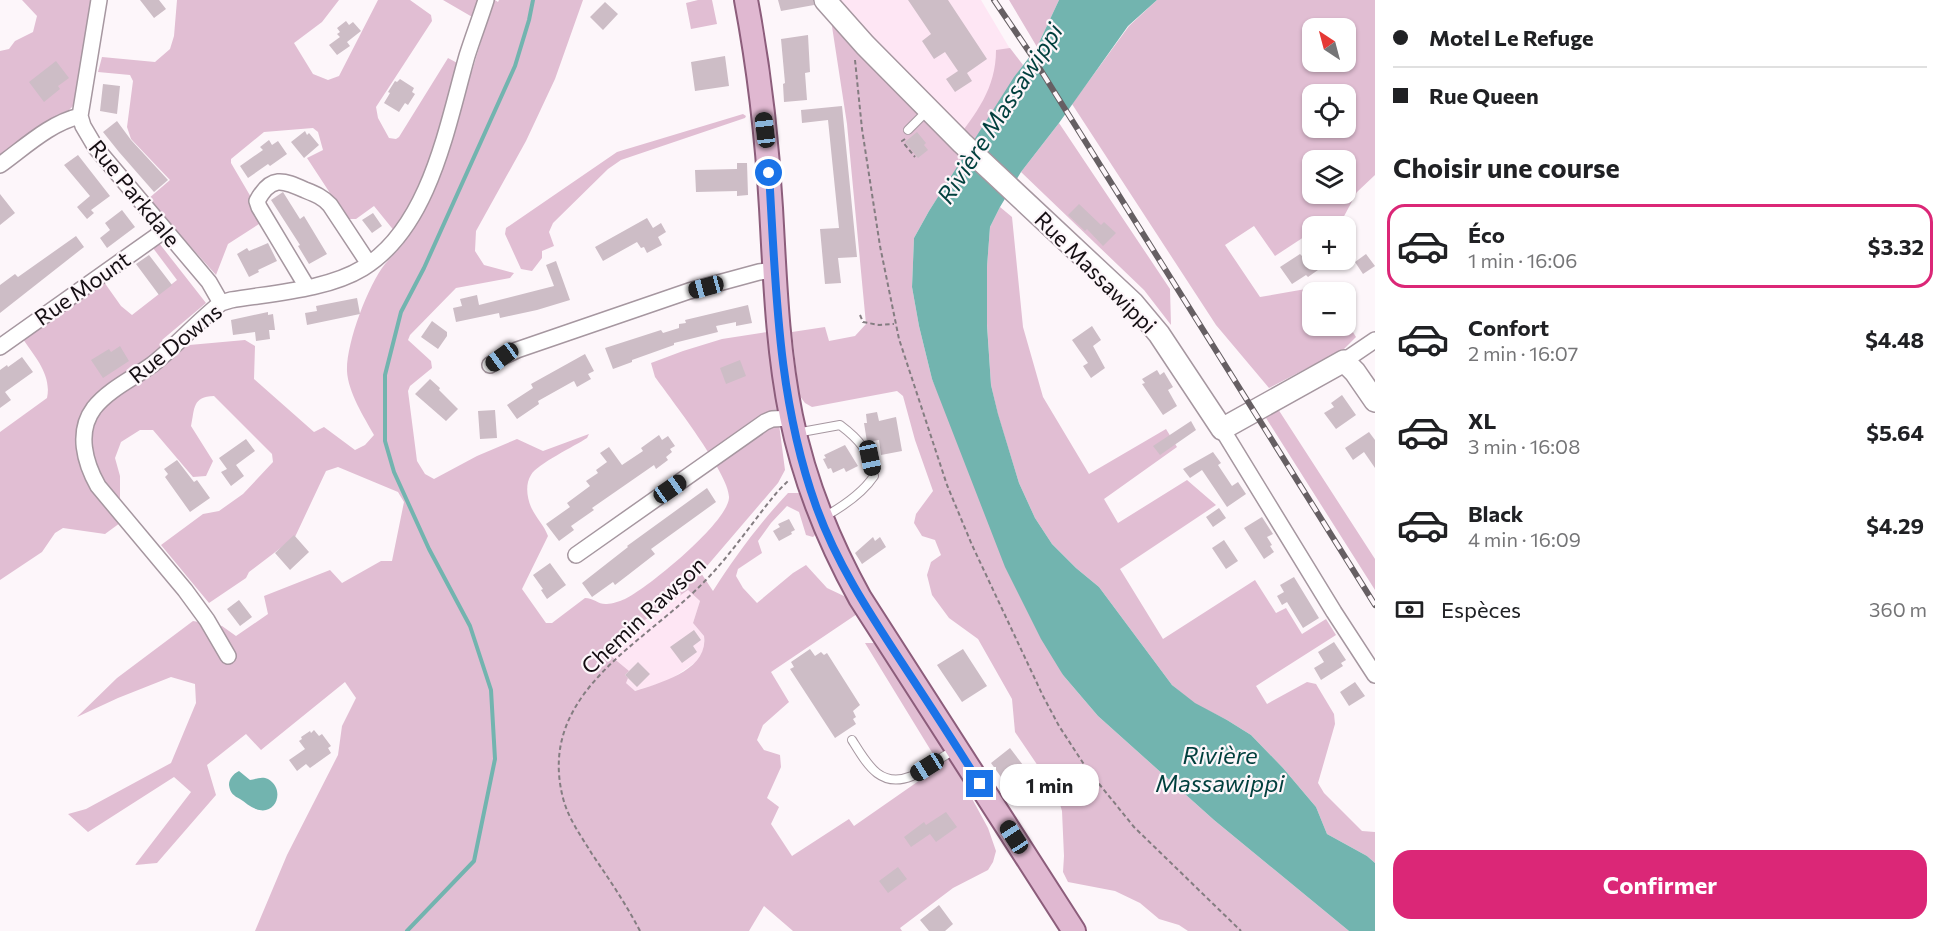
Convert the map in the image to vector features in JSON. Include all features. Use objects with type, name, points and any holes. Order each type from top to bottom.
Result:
[{"type":"main road","points":[[746,0],[765,130],[782,366],[805,472],[821,518],[860,598],[1074,931]]},
{"type":"street","name":"Rue Parkdale","points":[[99,0],[80,116],[82,126],[96,148],[209,282],[221,303]]},
{"type":"street","name":"Rue Downs","points":[[228,656],[207,620],[185,590],[98,486],[86,457],[84,442],[87,424],[95,408],[111,393],[153,364],[221,303],[307,287],[349,275],[385,252],[396,240],[421,198],[434,168],[486,0]]},
{"type":"street","name":"Rue Massawippi","points":[[825,0],[864,45],[928,110],[1133,303],[1160,334],[1375,675]]},
{"type":"street","points":[[0,165],[52,128],[80,116]]},
{"type":"street","points":[[307,287],[258,207],[257,201],[262,190],[271,184],[282,180],[323,198],[369,264]]},
{"type":"street","name":"Rue Mount","points":[[0,347],[165,230]]},
{"type":"street","points":[[490,365],[517,350],[689,291],[774,270]]},
{"type":"street","points":[[1222,429],[1344,361],[1375,340]]},
{"type":"street","points":[[1344,361],[1355,372],[1375,401]]},
{"type":"street","points":[[576,555],[765,422],[772,419],[793,425]]},
{"type":"lane","points":[[909,133],[928,110]]},
{"type":"lane","points":[[793,425],[840,425],[854,435],[870,458],[874,476],[867,487],[821,518]]},
{"type":"lane","points":[[852,740],[877,774],[892,780],[912,776],[957,748]]},
{"type":"path","points":[[854,63],[880,246],[895,324],[922,413],[951,495],[1005,619],[1059,726],[1087,769],[1134,827],[1241,931]]},
{"type":"path","points":[[909,133],[902,141],[915,157]]},
{"type":"path","points":[[860,315],[863,322],[879,325],[895,324]]},
{"type":"path","name":"Chemin Rawson","points":[[640,931],[572,821],[563,799],[558,776],[560,750],[568,723],[579,699],[596,677],[702,584],[778,491],[794,477],[805,472]]},
{"type":"shaded area","points":[[22,0],[91,0],[74,105],[0,156],[0,51],[9,49],[15,41],[33,32],[37,16]]},
{"type":"shaded area","points":[[177,0],[339,0],[322,22],[294,43],[313,74],[328,80],[339,76],[378,0],[410,0],[431,15],[432,21],[376,107],[378,118],[389,138],[396,139],[448,58],[472,71],[486,25],[443,0],[495,0],[498,2],[499,0],[583,0],[555,79],[526,141],[476,231],[475,251],[484,265],[514,273],[510,278],[456,288],[410,335],[408,340],[431,361],[432,368],[410,386],[408,391],[417,461],[425,474],[434,479],[477,456],[517,439],[543,451],[589,434],[587,438],[541,466],[529,479],[527,491],[530,503],[548,536],[522,589],[546,623],[552,623],[585,598],[604,604],[621,601],[651,582],[685,554],[715,523],[725,509],[729,498],[727,487],[720,473],[698,437],[655,377],[651,363],[722,339],[767,332],[785,470],[778,483],[701,573],[713,591],[748,540],[777,505],[788,493],[800,493],[816,534],[813,537],[806,535],[799,512],[787,506],[758,541],[762,553],[738,569],[736,576],[743,588],[757,603],[806,565],[827,588],[846,597],[857,614],[771,672],[789,702],[763,725],[757,740],[764,750],[780,755],[781,767],[767,798],[779,807],[771,824],[792,856],[849,819],[854,826],[933,771],[933,754],[865,643],[875,643],[951,760],[988,828],[996,851],[988,870],[953,888],[900,928],[902,931],[793,931],[764,906],[749,931],[255,931],[287,855],[338,755],[342,726],[356,698],[345,682],[261,750],[246,734],[207,765],[216,795],[157,863],[135,865],[191,792],[174,777],[88,832],[68,814],[86,809],[171,763],[196,703],[195,684],[171,677],[77,717],[117,678],[193,621],[222,626],[236,636],[268,614],[264,596],[330,570],[342,583],[381,561],[392,561],[404,502],[398,492],[338,467],[326,471],[295,537],[249,572],[246,578],[209,603],[161,545],[203,514],[219,511],[243,494],[273,462],[272,454],[214,396],[207,397],[198,401],[191,426],[213,461],[206,476],[193,477],[153,430],[140,430],[121,442],[115,458],[120,476],[120,523],[105,534],[63,528],[55,533],[42,552],[0,580],[0,432],[47,398],[48,390],[45,374],[23,339],[104,282],[121,306],[132,315],[177,280],[153,248],[159,243],[206,303],[162,340],[167,347],[245,340],[255,346],[254,379],[314,432],[324,427],[355,450],[365,445],[374,435],[350,387],[347,371],[350,346],[359,315],[378,274],[404,243],[374,206],[356,219],[347,219],[307,158],[323,150],[318,132],[313,128],[264,132],[231,159],[231,163],[262,216],[259,224],[228,244],[216,275],[148,199],[170,180],[131,139],[127,127],[133,81],[130,75],[98,72],[102,57],[155,62],[170,49],[174,36]],"holes":[[[688,590],[700,601],[693,623],[704,636],[699,658],[681,673],[635,691],[626,683],[628,678],[625,675],[629,671],[606,652],[632,629]]]},
{"type":"shaded area","points":[[712,0],[717,24],[691,29],[686,3]]},
{"type":"shaded area","points":[[838,0],[981,0],[1016,59],[964,136],[943,116]]},
{"type":"shaded area","points":[[1009,0],[1059,0],[1037,47]]},
{"type":"shaded area","points":[[1157,0],[1375,0],[1375,175],[1356,194],[1356,150],[1302,150],[1302,204],[1351,204],[1344,216],[1302,216],[1302,238],[1275,256],[1254,226],[1225,245],[1260,297],[1302,290],[1302,336],[1356,337],[1336,357],[1317,363],[1269,388],[1216,325],[1072,104],[1129,26]]},
{"type":"shaded area","points":[[831,20],[954,143],[977,111],[989,89],[993,77],[996,50],[1010,48],[1023,65],[914,238],[912,287],[932,379],[1063,675],[1098,716],[1214,820],[1349,931],[1188,931],[1179,925],[1159,919],[1140,903],[1115,891],[1068,882],[1063,872],[1062,811],[1057,794],[1015,732],[1012,699],[978,639],[949,618],[932,595],[927,575],[931,562],[941,555],[935,540],[922,536],[914,523],[916,514],[933,491],[915,440],[903,396],[897,391],[812,407],[805,403],[799,395],[792,332],[825,327],[829,341],[855,336],[866,324],[847,124]]},
{"type":"shaded area","points":[[743,114],[745,118],[621,160],[608,169],[553,223],[549,232],[554,246],[542,251],[542,258],[532,271],[521,269],[505,234],[506,228],[617,152]]},
{"type":"shaded area","points":[[1059,123],[1170,289],[1171,325],[1144,290],[1021,172]]},
{"type":"shaded area","points":[[1000,207],[1012,217],[1023,327],[1043,397],[1089,474],[1166,429],[1177,447],[1104,499],[1118,523],[1187,480],[1216,505],[1120,569],[1163,639],[1255,580],[1276,613],[1286,608],[1302,634],[1326,619],[1336,635],[1256,686],[1267,704],[1307,682],[1316,684],[1334,714],[1335,724],[1318,783],[1324,793],[1362,831],[1375,832],[1375,863],[1367,856],[1327,834],[1316,807],[1251,735],[1195,704],[1172,685],[1099,587],[1052,544],[1035,518],[1019,483],[991,385],[987,324],[987,267],[990,227]]},
{"type":"shaded area","points":[[1278,409],[1375,559],[1375,590],[1266,418]]},
{"type":"shaded area","points":[[688,590],[700,601],[693,623],[704,636],[704,649],[696,662],[668,681],[634,691],[626,683],[625,675],[628,672],[606,652],[632,629]]},
{"type":"water","name":"Rivière Massawippi","points":[[1059,0],[1157,0],[1128,26],[1021,172],[990,227],[987,325],[991,385],[1019,483],[1035,518],[1052,544],[1099,587],[1172,685],[1195,703],[1251,735],[1316,807],[1327,834],[1367,856],[1375,863],[1375,931],[1349,931],[1214,820],[1098,716],[1063,675],[1041,639],[1005,567],[932,379],[912,287],[914,238],[1014,77],[1037,47]]},
{"type":"water","points":[[239,771],[250,780],[264,778],[273,783],[277,789],[277,795],[273,806],[269,809],[256,809],[233,794],[229,785],[230,781]]},
{"type":"building","points":[[140,0],[159,0],[166,9],[154,18]]},
{"type":"building","points":[[778,0],[813,0],[814,5],[781,11]]},
{"type":"building","points":[[908,0],[948,0],[987,59],[967,73],[972,81],[955,92],[946,79],[958,71],[945,52],[934,59],[922,41],[931,34]]},
{"type":"building","points":[[605,2],[618,14],[603,30],[590,17]]},
{"type":"building","points":[[346,21],[349,25],[353,22],[361,31],[347,42],[350,46],[337,55],[329,45],[340,37],[337,34],[340,32],[337,28]]},
{"type":"building","points":[[808,35],[810,72],[805,73],[807,100],[784,102],[783,84],[785,83],[781,39]]},
{"type":"building","points":[[725,56],[729,86],[695,91],[691,62]]},
{"type":"building","points":[[56,61],[69,78],[58,86],[60,89],[44,102],[29,82]]},
{"type":"building","points":[[400,79],[414,88],[412,92],[415,94],[408,105],[405,103],[399,112],[384,103],[395,81]]},
{"type":"building","points":[[103,84],[120,86],[117,114],[100,111]]},
{"type":"building","points":[[842,106],[857,257],[838,258],[841,283],[825,284],[820,229],[839,228],[828,120],[802,123],[801,110]]},
{"type":"building","points":[[117,121],[131,140],[168,180],[154,192],[103,132]]},
{"type":"building","points":[[305,131],[319,145],[304,158],[291,142]]},
{"type":"building","points":[[917,132],[926,143],[924,145],[928,150],[918,158],[905,142]]},
{"type":"building","points":[[269,140],[272,145],[278,141],[287,154],[248,178],[240,166],[263,150],[260,147]]},
{"type":"building","points":[[78,155],[110,196],[91,210],[94,213],[87,219],[77,207],[90,196],[64,165]]},
{"type":"building","points":[[737,163],[747,163],[748,195],[737,196],[737,191],[696,192],[695,170],[737,169]]},
{"type":"building","points":[[283,192],[300,219],[304,216],[327,254],[309,264],[298,246],[300,245],[271,200]]},
{"type":"building","points":[[0,194],[15,213],[0,225]]},
{"type":"building","points":[[1079,204],[1101,225],[1104,222],[1116,233],[1103,246],[1087,229],[1085,231],[1068,215]]},
{"type":"building","points":[[122,210],[135,227],[107,248],[100,238],[110,230],[105,223]]},
{"type":"building","points":[[373,213],[382,226],[372,233],[362,220]]},
{"type":"building","points":[[647,218],[653,228],[661,223],[666,232],[658,237],[662,245],[647,253],[644,247],[641,248],[637,242],[603,261],[595,247]]},
{"type":"building","points":[[76,236],[84,247],[0,313],[0,285],[15,274],[18,277]]},
{"type":"building","points":[[268,243],[277,261],[249,277],[237,254],[247,248],[249,251]]},
{"type":"building","points":[[1300,254],[1302,270],[1318,270],[1292,284],[1280,267]]},
{"type":"building","points":[[1366,254],[1375,266],[1363,274],[1356,261]]},
{"type":"building","points":[[149,255],[172,285],[159,295],[136,264]]},
{"type":"building","points":[[556,261],[570,300],[500,318],[499,313],[456,322],[453,308],[462,306],[460,299],[477,295],[479,305],[554,286],[546,265]]},
{"type":"building","points":[[357,298],[360,314],[307,325],[305,313],[317,311],[316,306]]},
{"type":"building","points":[[748,305],[752,323],[736,326],[736,322],[716,326],[718,332],[674,343],[674,345],[613,369],[605,348],[661,330],[663,333],[679,328],[679,324],[686,323],[685,320]]},
{"type":"building","points":[[268,312],[268,315],[273,314],[275,330],[269,330],[270,339],[256,341],[255,332],[233,335],[231,320]]},
{"type":"building","points":[[432,321],[447,332],[447,336],[438,349],[421,337]]},
{"type":"building","points":[[1092,326],[1101,340],[1093,346],[1105,368],[1091,378],[1083,366],[1088,363],[1072,340]]},
{"type":"building","points":[[120,346],[129,361],[103,378],[91,360],[109,349],[111,352]]},
{"type":"building","points":[[585,354],[594,371],[588,374],[591,379],[577,387],[574,381],[572,382],[538,401],[539,404],[517,419],[507,405],[533,388],[531,384]]},
{"type":"building","points":[[22,357],[33,372],[5,392],[11,400],[0,408],[0,370]]},
{"type":"building","points":[[740,360],[746,376],[726,384],[720,368]]},
{"type":"building","points":[[1157,370],[1160,375],[1164,372],[1173,387],[1168,390],[1177,406],[1163,415],[1142,384],[1145,383],[1142,379]]},
{"type":"building","points":[[430,379],[458,409],[446,421],[415,394]]},
{"type":"building","points":[[1342,395],[1356,415],[1336,429],[1324,413],[1334,407],[1331,403]]},
{"type":"building","points":[[495,410],[497,438],[480,439],[478,411]]},
{"type":"building","points":[[877,412],[879,421],[896,417],[902,451],[881,455],[879,440],[867,442],[864,423],[867,423],[866,414]]},
{"type":"building","points":[[1191,421],[1196,430],[1160,455],[1153,446]]},
{"type":"building","points":[[1369,432],[1375,440],[1375,468],[1364,452],[1353,460],[1345,448]]},
{"type":"building","points":[[659,435],[662,440],[668,436],[675,446],[670,449],[672,452],[666,457],[668,460],[656,469],[654,465],[592,508],[594,510],[571,526],[574,530],[559,541],[546,524],[570,507],[567,503],[590,486],[586,481],[598,473],[596,470],[607,462],[600,453],[609,447],[622,465],[643,451],[641,448]]},
{"type":"building","points":[[246,439],[255,451],[236,465],[244,476],[231,486],[221,472],[227,469],[219,458]]},
{"type":"building","points":[[845,445],[858,466],[846,472],[844,468],[833,473],[823,459],[826,458],[824,455]]},
{"type":"building","points":[[1213,452],[1221,463],[1218,465],[1232,486],[1238,482],[1246,494],[1227,507],[1202,470],[1190,478],[1183,469]]},
{"type":"building","points":[[177,460],[194,482],[197,480],[210,498],[190,512],[165,477],[168,474],[164,469]]},
{"type":"building","points":[[707,488],[716,502],[651,549],[655,554],[615,585],[613,582],[592,597],[582,583],[627,546]]},
{"type":"building","points":[[1219,508],[1226,518],[1213,527],[1206,517]]},
{"type":"building","points":[[1262,517],[1273,534],[1267,537],[1274,552],[1264,559],[1244,528]]},
{"type":"building","points":[[789,519],[795,530],[779,541],[773,531],[780,527],[778,524]]},
{"type":"building","points":[[294,535],[309,552],[290,570],[275,553]]},
{"type":"building","points":[[873,537],[875,541],[880,537],[886,547],[862,564],[855,553]]},
{"type":"building","points":[[1224,540],[1238,561],[1226,569],[1212,548]]},
{"type":"building","points":[[550,563],[566,585],[547,599],[533,575]]},
{"type":"building","points":[[1294,577],[1319,618],[1303,628],[1287,602],[1282,605],[1277,596],[1284,592],[1280,585]]},
{"type":"building","points":[[239,600],[252,617],[240,626],[227,609]]},
{"type":"building","points":[[694,630],[701,640],[693,646],[697,652],[682,663],[670,647]]},
{"type":"building","points":[[1334,642],[1346,660],[1341,663],[1343,666],[1321,680],[1314,668],[1324,662],[1318,652]]},
{"type":"building","points":[[810,649],[815,656],[821,652],[824,655],[827,653],[860,705],[853,711],[856,724],[835,738],[790,669],[794,667],[791,662]]},
{"type":"building","points":[[963,649],[987,686],[962,702],[937,665]]},
{"type":"building","points":[[638,662],[650,674],[637,687],[625,675]]},
{"type":"building","points":[[1355,682],[1365,696],[1349,706],[1340,692]]},
{"type":"building","points":[[314,730],[319,736],[322,734],[331,746],[328,748],[331,753],[310,768],[306,764],[297,771],[289,760],[305,749],[299,741],[301,737]]},
{"type":"building","points":[[1010,748],[1026,769],[1010,782],[1005,774],[1001,777],[991,763]]},
{"type":"building","points":[[946,812],[957,827],[936,842],[930,834],[911,847],[904,837],[924,822],[926,825]]},
{"type":"building","points":[[898,867],[907,879],[888,893],[879,881]]},
{"type":"building","points":[[939,905],[953,924],[945,931],[929,931],[920,920]]},
{"type":"waterway","points":[[407,931],[474,861],[495,759],[491,690],[470,626],[429,549],[394,472],[385,441],[385,375],[401,312],[424,268],[515,66],[533,0]]},
{"type":"railway","points":[[994,0],[1030,53],[1375,605]]},
{"type":"route","points":[[769,173],[782,366],[791,417],[816,506],[840,561],[860,598],[980,784]]}]
